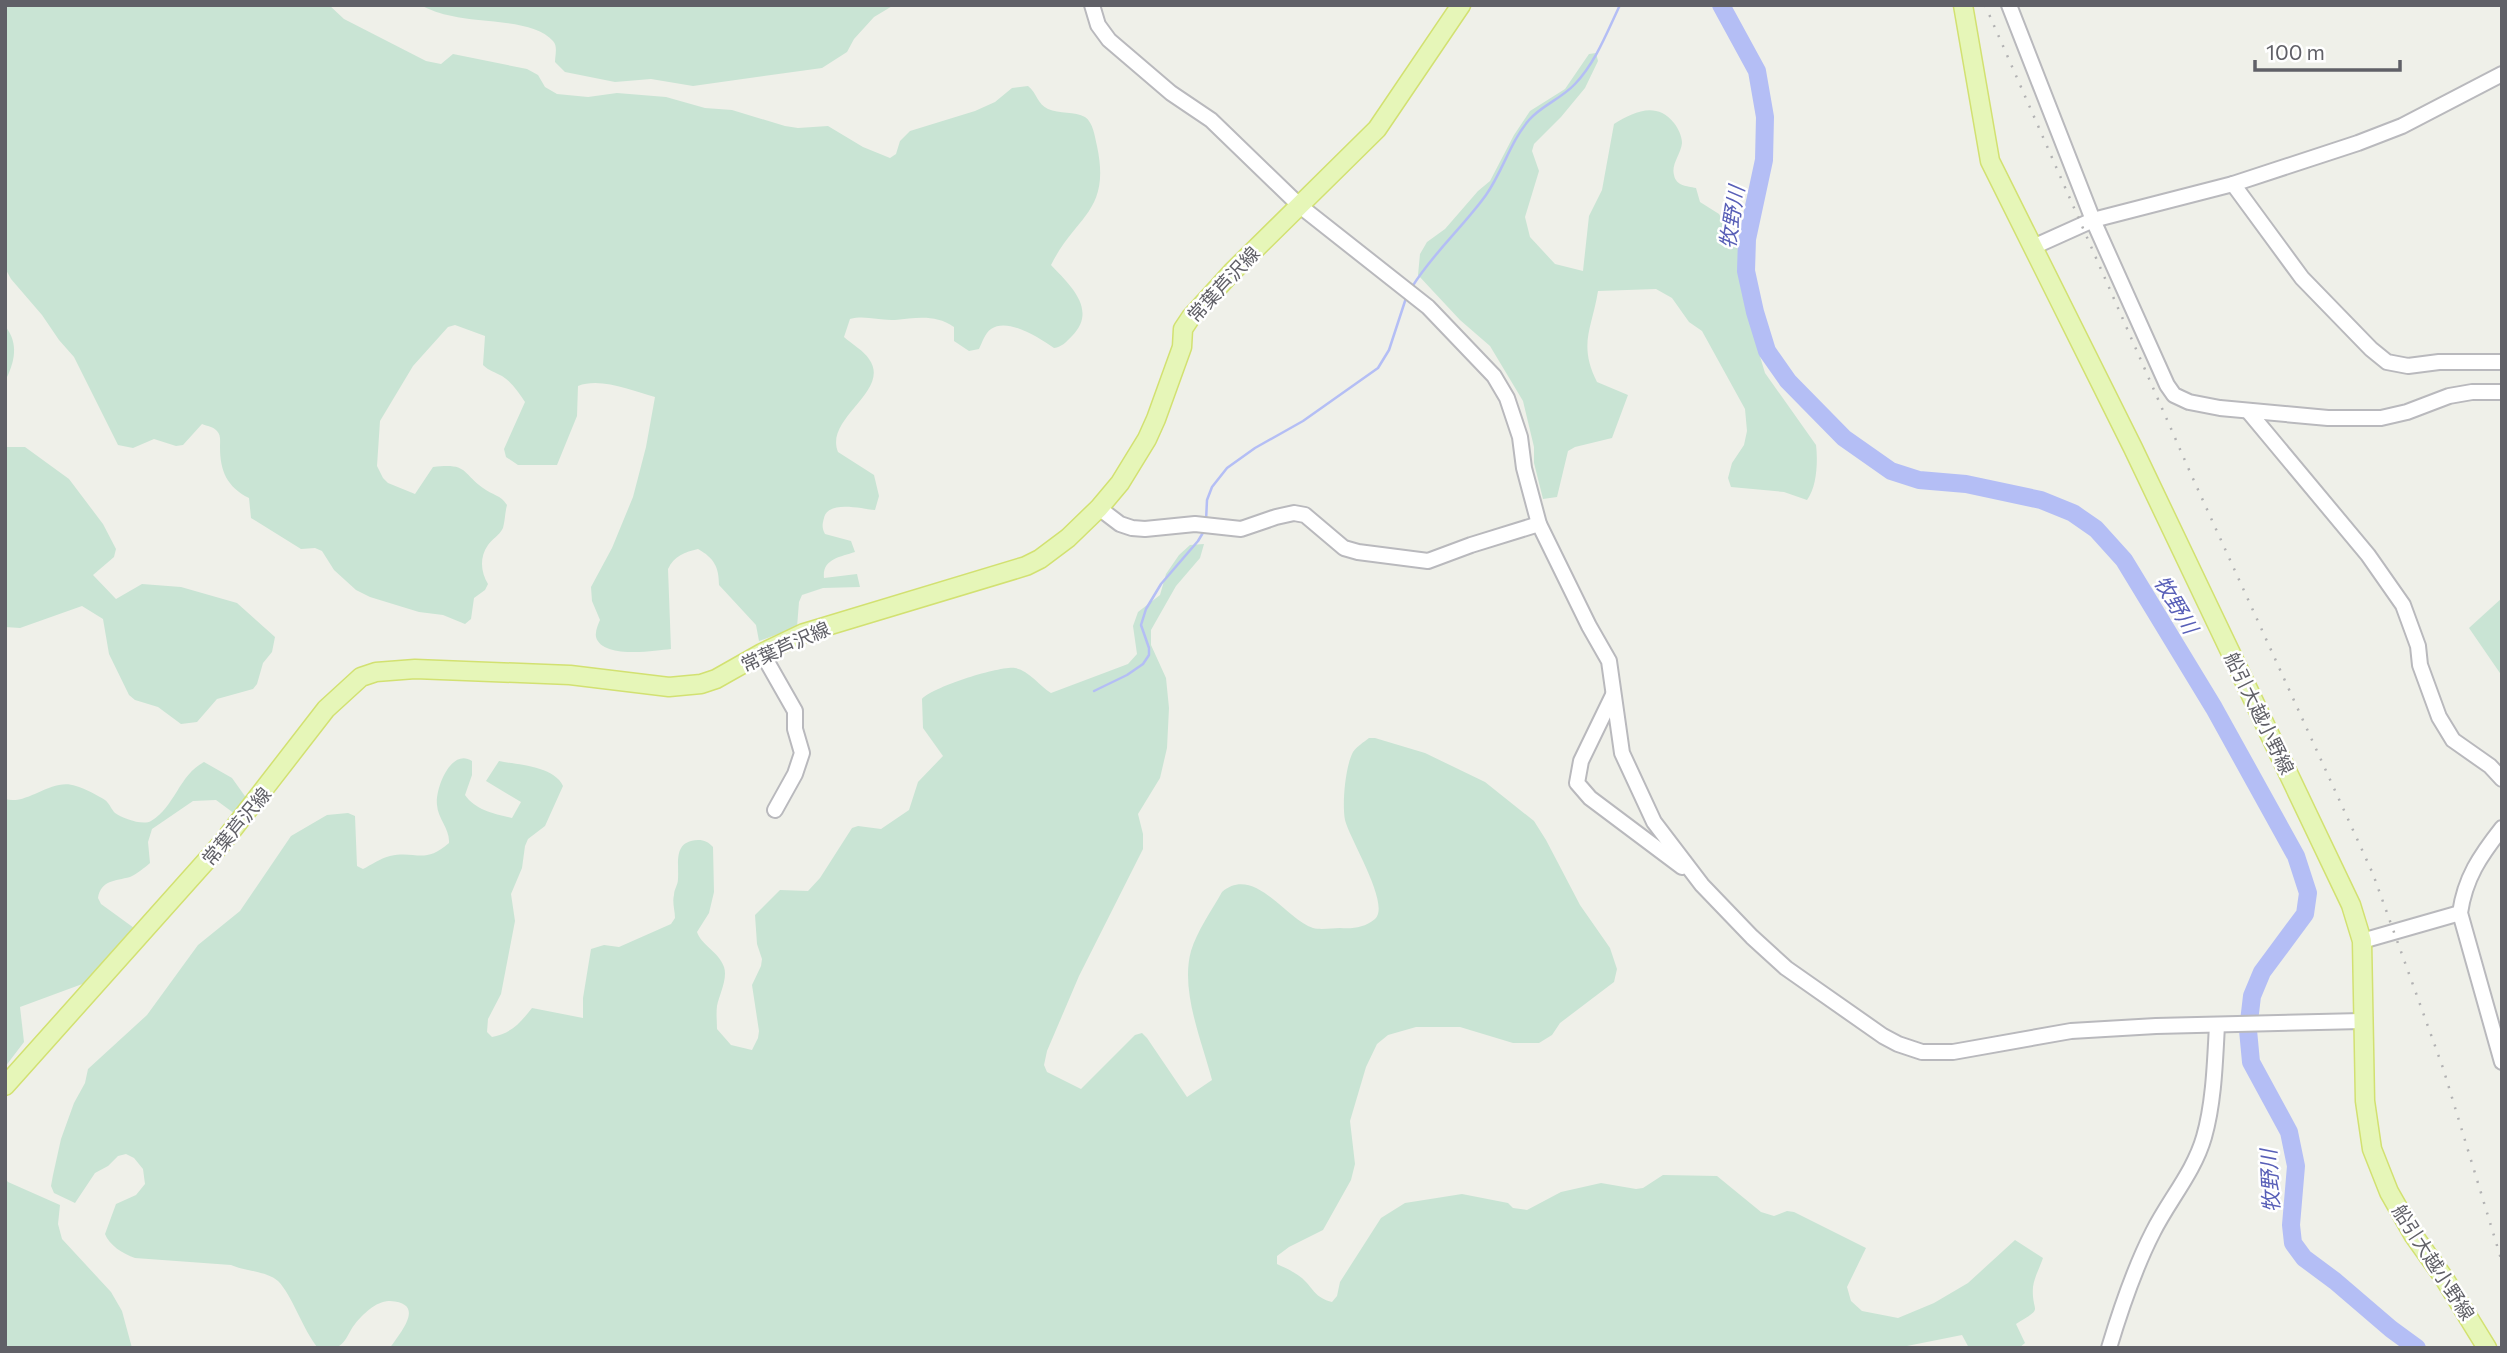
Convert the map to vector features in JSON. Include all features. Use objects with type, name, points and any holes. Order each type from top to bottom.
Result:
[{"type":"main road","name":"常葉芦沢線","points":[[5,1086],[223,842],[326,709],[360,677],[397,669],[570,675],[669,687],[684,686],[716,679],[762,653],[804,634],[1026,566],[1056,548],[1099,508],[1119,483],[1147,439],[1182,347],[1183,329],[1191,317],[1232,272],[1377,129],[1461,5]]},
{"type":"main road","name":"船引大越小野線","points":[[1963,5],[1990,161],[2271,734],[2351,905],[2362,941],[2365,1101],[2372,1149],[2389,1192],[2414,1236],[2444,1278],[2487,1348]]},
{"type":"street","points":[[1092,5],[1098,25],[1109,40],[1171,93],[1211,120],[1300,206],[1428,307],[1494,376],[1507,398],[1521,437],[1524,468],[1539,524],[1609,661],[1622,753],[1654,822],[1697,878],[1752,937],[1786,968],[1883,1036],[1922,1052],[1953,1052],[2071,1031],[2362,1021]]},
{"type":"street","points":[[2009,5],[2094,220],[2166,385],[2174,395],[2189,402],[2248,411],[2328,418],[2381,418],[2407,412],[2449,396],[2472,392],[2502,392]]},
{"type":"street","points":[[2033,247],[2094,220],[2233,184],[2358,143],[2402,126],[2502,74]]},
{"type":"street","points":[[2233,184],[2302,278],[2371,349],[2388,362],[2408,366],[2439,362],[2502,362]]},
{"type":"street","points":[[2248,411],[2368,555],[2403,605],[2434,704],[2453,740],[2490,766],[2502,779]]},
{"type":"street","points":[[1099,508],[1119,524],[1144,529],[1195,524],[1241,529],[1294,513],[1305,515],[1344,548],[1428,561],[1539,524]]},
{"type":"street","points":[[762,653],[794,711],[795,729],[802,753],[795,774],[775,810]]},
{"type":"street","points":[[1613,695],[1581,761],[1577,783],[1590,798],[1697,878]]},
{"type":"street","points":[[2502,828],[2469,875],[2460,913],[2502,1062]]},
{"type":"street","points":[[2362,941],[2460,913]]},
{"type":"street","points":[[2109,1348],[2139,1262],[2154,1230],[2191,1169],[2204,1137],[2217,1025]]},
{"type":"green space","points":[[5,5],[329,5],[344,19],[426,61],[441,64],[453,54],[527,69],[538,75],[545,87],[557,94],[588,97],[617,93],[666,97],[705,108],[732,110],[785,126],[828,126],[863,147],[890,158],[896,154],[900,141],[910,131],[975,111],[995,102],[1012,88],[1028,86],[1048,109],[1085,117],[1090,122],[1097,146],[1100,168],[1095,199],[1089,212],[1051,265],[1073,289],[1082,307],[1082,317],[1072,336],[1064,344],[1054,348],[1023,330],[998,326],[985,336],[979,349],[969,351],[954,341],[954,327],[940,320],[850,319],[844,337],[867,356],[874,371],[866,394],[840,428],[836,440],[838,452],[874,475],[879,496],[875,510],[838,507],[827,512],[823,525],[825,534],[851,541],[855,552],[829,563],[824,578],[857,574],[860,587],[823,588],[802,595],[797,627],[759,641],[756,625],[719,585],[717,568],[712,560],[698,549],[693,550],[677,558],[668,569],[671,649],[641,652],[618,651],[600,644],[596,635],[600,620],[592,601],[591,587],[612,548],[633,497],[655,397],[606,384],[578,386],[577,416],[557,465],[518,465],[506,457],[504,449],[525,402],[509,381],[483,365],[485,336],[455,325],[448,327],[413,366],[380,421],[377,466],[388,483],[415,494],[433,467],[452,466],[463,470],[507,505],[503,528],[483,555],[483,570],[488,584],[485,590],[474,598],[471,619],[465,624],[443,615],[419,612],[356,590],[334,570],[322,551],[315,548],[301,549],[251,518],[249,498],[235,489],[223,471],[220,436],[214,428],[202,424],[183,445],[176,446],[154,439],[133,448],[118,445],[74,357],[5,268]]},
{"type":"green space","points":[[420,5],[894,5],[874,17],[854,39],[847,52],[822,68],[693,86],[651,79],[615,82],[565,72],[555,62],[555,43],[545,34],[520,25],[448,15]]},
{"type":"green space","points":[[1596,53],[1598,61],[1585,88],[1534,144],[1532,151],[1539,171],[1525,217],[1530,237],[1555,264],[1583,271],[1589,216],[1602,190],[1614,124],[1645,111],[1652,110],[1667,116],[1677,127],[1682,140],[1673,171],[1675,179],[1682,185],[1696,188],[1700,202],[1719,214],[1734,238],[1743,265],[1745,307],[1765,373],[1816,445],[1816,474],[1807,500],[1784,492],[1731,487],[1728,478],[1732,463],[1744,445],[1747,431],[1745,409],[1702,331],[1689,322],[1672,298],[1656,289],[1598,291],[1587,347],[1591,369],[1597,382],[1628,395],[1612,438],[1568,451],[1557,497],[1543,499],[1523,401],[1490,346],[1460,320],[1418,275],[1420,254],[1427,242],[1445,229],[1490,181],[1530,111],[1565,89],[1589,54]]},
{"type":"green space","points":[[5,326],[12,339],[14,353],[5,381]]},
{"type":"green space","points":[[5,447],[25,447],[69,479],[103,524],[116,549],[114,557],[93,575],[116,599],[142,584],[181,587],[237,603],[275,637],[272,652],[263,663],[253,689],[217,699],[197,722],[181,724],[158,707],[135,700],[129,695],[109,654],[103,619],[82,606],[20,628],[5,627]]},
{"type":"green space","points":[[1204,544],[1200,558],[1176,586],[1151,630],[1151,645],[1166,678],[1169,708],[1167,748],[1160,778],[1138,814],[1143,834],[1143,849],[1079,976],[1047,1051],[1044,1065],[1047,1072],[1081,1089],[1135,1035],[1142,1033],[1187,1097],[1212,1080],[1190,999],[1188,966],[1194,943],[1205,921],[1222,892],[1234,885],[1258,889],[1313,928],[1353,928],[1375,919],[1379,912],[1378,900],[1348,829],[1344,805],[1346,776],[1353,752],[1369,738],[1375,738],[1425,753],[1485,782],[1534,821],[1580,905],[1610,948],[1617,969],[1614,982],[1560,1023],[1552,1035],[1539,1043],[1513,1043],[1460,1027],[1416,1027],[1388,1035],[1377,1044],[1366,1067],[1350,1121],[1355,1164],[1351,1180],[1323,1230],[1289,1247],[1277,1256],[1277,1264],[1300,1276],[1320,1297],[1332,1302],[1337,1296],[1340,1282],[1381,1218],[1405,1203],[1462,1194],[1508,1203],[1513,1208],[1527,1210],[1561,1192],[1601,1183],[1636,1189],[1643,1188],[1663,1175],[1717,1176],[1761,1212],[1774,1216],[1787,1211],[1794,1212],[1866,1248],[1847,1287],[1851,1301],[1862,1311],[1898,1318],[1934,1303],[1968,1283],[2015,1240],[2043,1258],[2033,1287],[2034,1312],[2016,1324],[2025,1343],[2019,1348],[1969,1348],[1962,1335],[1897,1348],[390,1348],[408,1320],[409,1313],[407,1307],[401,1303],[385,1301],[366,1313],[339,1346],[318,1348],[283,1287],[273,1278],[231,1265],[135,1258],[113,1245],[105,1234],[116,1204],[136,1195],[145,1184],[143,1169],[134,1158],[126,1154],[118,1156],[95,1173],[75,1203],[54,1193],[51,1186],[61,1139],[74,1103],[85,1083],[88,1069],[147,1015],[198,945],[240,911],[291,836],[327,815],[348,813],[355,816],[357,866],[363,869],[390,856],[426,855],[440,850],[449,843],[437,805],[439,789],[451,765],[464,758],[472,761],[472,775],[465,795],[480,808],[499,815],[512,818],[521,802],[486,781],[499,761],[544,770],[558,779],[563,786],[545,826],[528,839],[525,846],[522,868],[511,894],[515,921],[501,994],[488,1019],[487,1032],[492,1037],[505,1033],[519,1023],[532,1008],[583,1018],[583,998],[591,949],[604,945],[619,947],[671,924],[675,918],[673,898],[678,881],[681,848],[690,841],[700,840],[713,847],[714,892],[709,913],[697,932],[722,962],[725,972],[717,1006],[717,1029],[731,1045],[752,1050],[759,1031],[752,985],[762,959],[757,944],[755,915],[780,890],[808,891],[820,878],[852,828],[858,826],[881,829],[909,810],[918,782],[943,756],[923,728],[922,699],[952,683],[1007,668],[1025,672],[1051,693],[1128,664],[1137,654],[1133,626],[1138,612],[1160,595],[1166,574],[1179,555],[1190,545]]},
{"type":"green space","points":[[2502,598],[2502,676],[2469,628]]},
{"type":"green space","points":[[204,762],[232,778],[247,799],[235,814],[216,800],[193,801],[152,829],[148,842],[150,863],[133,876],[105,884],[98,898],[101,904],[134,928],[85,983],[20,1007],[24,1042],[5,1067],[5,799],[22,799],[67,784],[102,798],[122,817],[147,822],[166,808],[189,775]]},
{"type":"green space","points":[[5,1178],[8,1182],[60,1205],[58,1224],[62,1239],[111,1292],[122,1311],[132,1348],[5,1348]]},
{"type":"waterway","points":[[1412,287],[1486,195],[1529,120],[1570,89],[1589,66],[1620,5]]},
{"type":"waterway","name":"牧野川","points":[[1721,5],[1757,71],[1765,117],[1764,160],[1747,239],[1746,271],[1767,351],[1788,381],[1844,438],[1891,471],[1919,480],[1966,484],[2041,500],[2073,513],[2096,529],[2124,560],[2214,708],[2296,856],[2308,893],[2305,914],[2262,972],[2252,996],[2248,1030],[2251,1062],[2289,1132],[2296,1166],[2291,1225],[2293,1243],[2304,1258],[2417,1348]]},
{"type":"waterway","points":[[1206,521],[1207,500],[1212,487],[1227,468],[1255,448],[1303,421],[1378,368],[1389,350],[1407,295]]},
{"type":"waterway","points":[[1094,691],[1143,664],[1149,655],[1141,625],[1146,609],[1161,584],[1204,531]]},
{"type":"railway","points":[[1985,5],[2190,472],[2373,874],[2443,1068],[2502,1262]]}]
